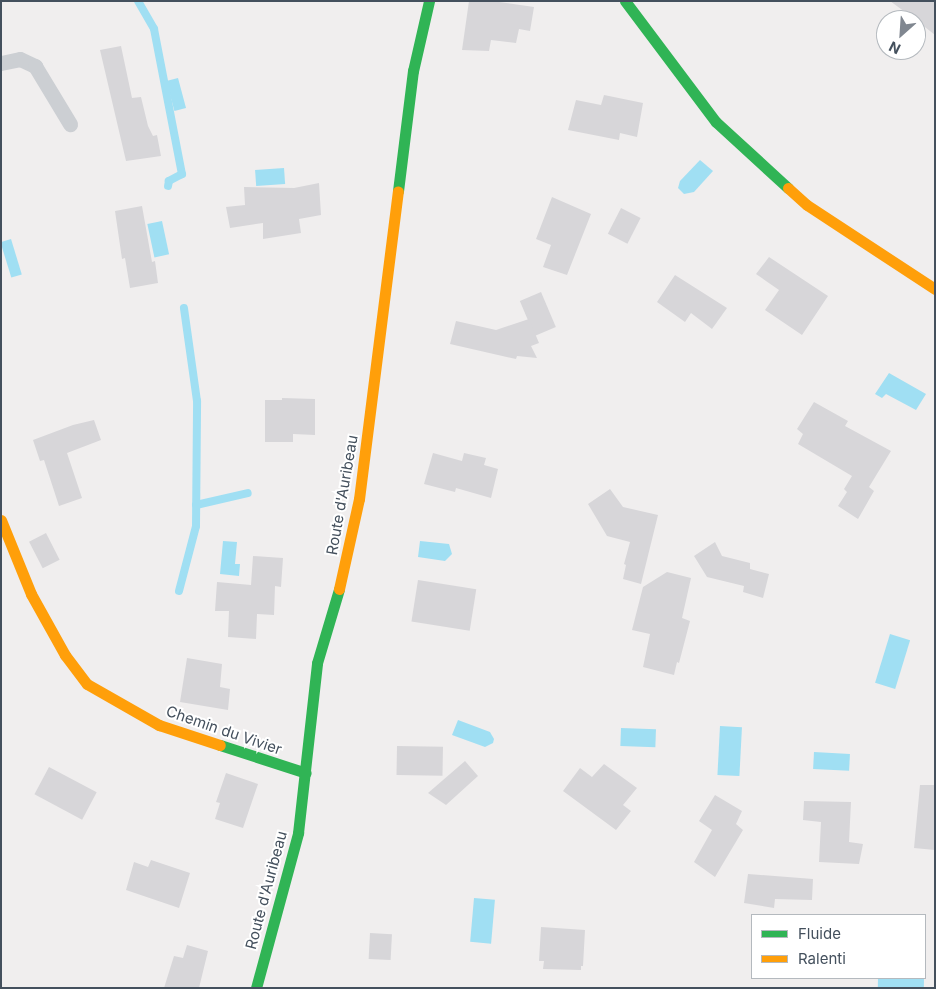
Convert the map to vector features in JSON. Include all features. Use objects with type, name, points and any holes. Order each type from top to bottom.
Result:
[{"type":"street","name":"Route d'Auribeau","points":[[256,988],[298,833],[317,663],[342,577],[359,499],[413,71],[429,1]]},
{"type":"street","points":[[625,1],[716,122],[807,205],[935,289]]},
{"type":"street","name":"Chemin du Vivier","points":[[1,520],[32,594],[65,655],[87,684],[159,725],[306,773]]},
{"type":"lane","points":[[1,63],[20,59],[35,66],[70,124]]},
{"type":"water","points":[[178,78],[186,108],[174,111],[166,81]]},
{"type":"water","points":[[700,160],[713,171],[694,192],[684,194],[678,188],[680,181]]},
{"type":"water","points":[[284,168],[285,184],[256,186],[255,170]]},
{"type":"water","points":[[162,221],[169,254],[154,257],[147,224]]},
{"type":"water","points":[[11,239],[22,274],[11,278],[1,244],[1,242]]},
{"type":"water","points":[[889,373],[926,394],[916,410],[886,394],[882,398],[875,394]]},
{"type":"water","points":[[223,541],[237,542],[235,564],[240,564],[239,576],[220,574]]},
{"type":"water","points":[[420,541],[449,544],[452,554],[445,561],[418,557]]},
{"type":"water","points":[[890,634],[910,640],[895,689],[875,683]]},
{"type":"water","points":[[458,720],[490,732],[494,739],[493,743],[485,747],[452,735]]},
{"type":"water","points":[[720,726],[742,727],[739,776],[717,775]]},
{"type":"water","points":[[621,728],[656,729],[655,747],[620,746]]},
{"type":"water","points":[[814,752],[850,754],[849,771],[813,769]]},
{"type":"water","points":[[474,898],[495,900],[491,944],[470,942]]},
{"type":"water","points":[[878,979],[924,979],[924,988],[878,988]]},
{"type":"building","points":[[469,1],[492,1],[534,7],[530,31],[519,29],[516,43],[491,40],[489,51],[462,50]]},
{"type":"building","points":[[890,1],[935,1],[935,35],[926,28],[926,10],[902,10]]},
{"type":"building","points":[[121,46],[132,98],[141,97],[148,126],[153,136],[157,135],[161,156],[126,161],[100,50]]},
{"type":"building","points":[[604,95],[643,103],[637,137],[620,133],[619,140],[568,130],[576,100],[601,105]]},
{"type":"building","points":[[319,183],[321,215],[299,219],[301,233],[263,239],[263,223],[230,228],[226,207],[245,205],[244,187],[294,188]]},
{"type":"building","points":[[552,197],[591,214],[567,275],[543,267],[551,245],[536,239]]},
{"type":"building","points":[[142,206],[152,262],[155,261],[158,283],[130,288],[125,258],[122,259],[115,211]]},
{"type":"building","points":[[621,208],[641,218],[627,244],[608,234]]},
{"type":"building","points":[[769,257],[828,296],[802,335],[765,310],[779,290],[756,274]]},
{"type":"building","points":[[675,275],[727,308],[712,329],[691,313],[685,322],[657,302]]},
{"type":"building","points":[[541,292],[556,327],[535,336],[520,301]]},
{"type":"building","points":[[529,319],[539,343],[531,346],[537,358],[517,356],[516,359],[450,344],[456,321],[496,330]]},
{"type":"building","points":[[282,398],[315,399],[315,435],[293,434],[293,442],[265,442],[265,400],[282,400]]},
{"type":"building","points":[[814,402],[848,421],[845,426],[891,451],[869,487],[874,491],[858,519],[838,506],[847,492],[844,489],[852,476],[798,444],[803,434],[797,429]]},
{"type":"building","points":[[94,420],[101,440],[67,453],[82,498],[59,506],[44,460],[40,461],[33,440],[73,425]]},
{"type":"building","points":[[433,453],[462,461],[464,453],[486,458],[484,465],[498,469],[491,498],[456,488],[455,492],[424,484]]},
{"type":"building","points":[[610,489],[623,507],[658,515],[641,584],[623,579],[626,565],[624,564],[630,542],[607,536],[588,504]]},
{"type":"building","points":[[46,533],[60,560],[43,568],[29,542]]},
{"type":"building","points":[[715,542],[722,556],[750,563],[750,569],[769,574],[763,598],[743,592],[744,586],[707,577],[694,556]]},
{"type":"building","points":[[253,556],[283,558],[281,587],[275,586],[274,615],[257,614],[256,639],[228,637],[229,611],[215,611],[217,582],[251,585]]},
{"type":"building","points":[[667,572],[691,578],[682,618],[690,621],[674,675],[643,667],[650,634],[632,630],[643,587]]},
{"type":"building","points":[[418,580],[476,589],[470,631],[411,621]]},
{"type":"building","points":[[187,658],[222,664],[220,687],[230,689],[228,710],[180,702]]},
{"type":"building","points":[[397,746],[443,747],[442,776],[396,775]]},
{"type":"building","points":[[465,761],[478,776],[446,805],[428,793]]},
{"type":"building","points":[[604,764],[637,788],[623,805],[631,811],[616,830],[563,791],[580,768],[592,777]]},
{"type":"building","points":[[49,767],[97,792],[82,820],[34,794]]},
{"type":"building","points":[[226,773],[258,784],[243,828],[215,819],[220,803],[216,802]]},
{"type":"building","points":[[920,785],[935,785],[935,850],[914,848]]},
{"type":"building","points":[[715,795],[742,811],[736,824],[743,830],[715,877],[694,862],[712,830],[699,821]]},
{"type":"building","points":[[804,801],[851,802],[849,842],[863,844],[859,864],[819,862],[821,822],[803,820]]},
{"type":"building","points":[[151,860],[190,873],[179,908],[126,890],[134,862],[148,867]]},
{"type":"building","points":[[748,874],[813,879],[812,900],[775,899],[774,908],[744,903]]},
{"type":"building","points":[[541,927],[585,930],[583,966],[581,966],[581,970],[543,969],[544,961],[539,961]]},
{"type":"building","points":[[370,933],[392,934],[391,960],[369,959]]},
{"type":"building","points":[[187,945],[208,951],[199,988],[164,988],[174,956],[183,958]]},
{"type":"waterway","points":[[138,1],[154,29],[182,174],[169,181],[168,186]]},
{"type":"waterway","points":[[179,591],[196,526],[197,401],[184,308]]},
{"type":"waterway","points":[[196,505],[248,493]]},
{"type":"traffic: fast","points":[[398,191],[413,71],[429,1]]},
{"type":"traffic: fast","points":[[625,1],[716,122],[788,188]]},
{"type":"traffic: fast","points":[[256,988],[298,833],[317,663],[339,589]]},
{"type":"traffic: fast","points":[[220,745],[306,773]]},
{"type":"traffic: slow","points":[[788,188],[807,205],[935,289]]},
{"type":"traffic: slow","points":[[339,589],[359,499],[398,191]]},
{"type":"traffic: slow","points":[[1,520],[31,594],[65,655],[87,684],[159,725],[220,745]]}]
